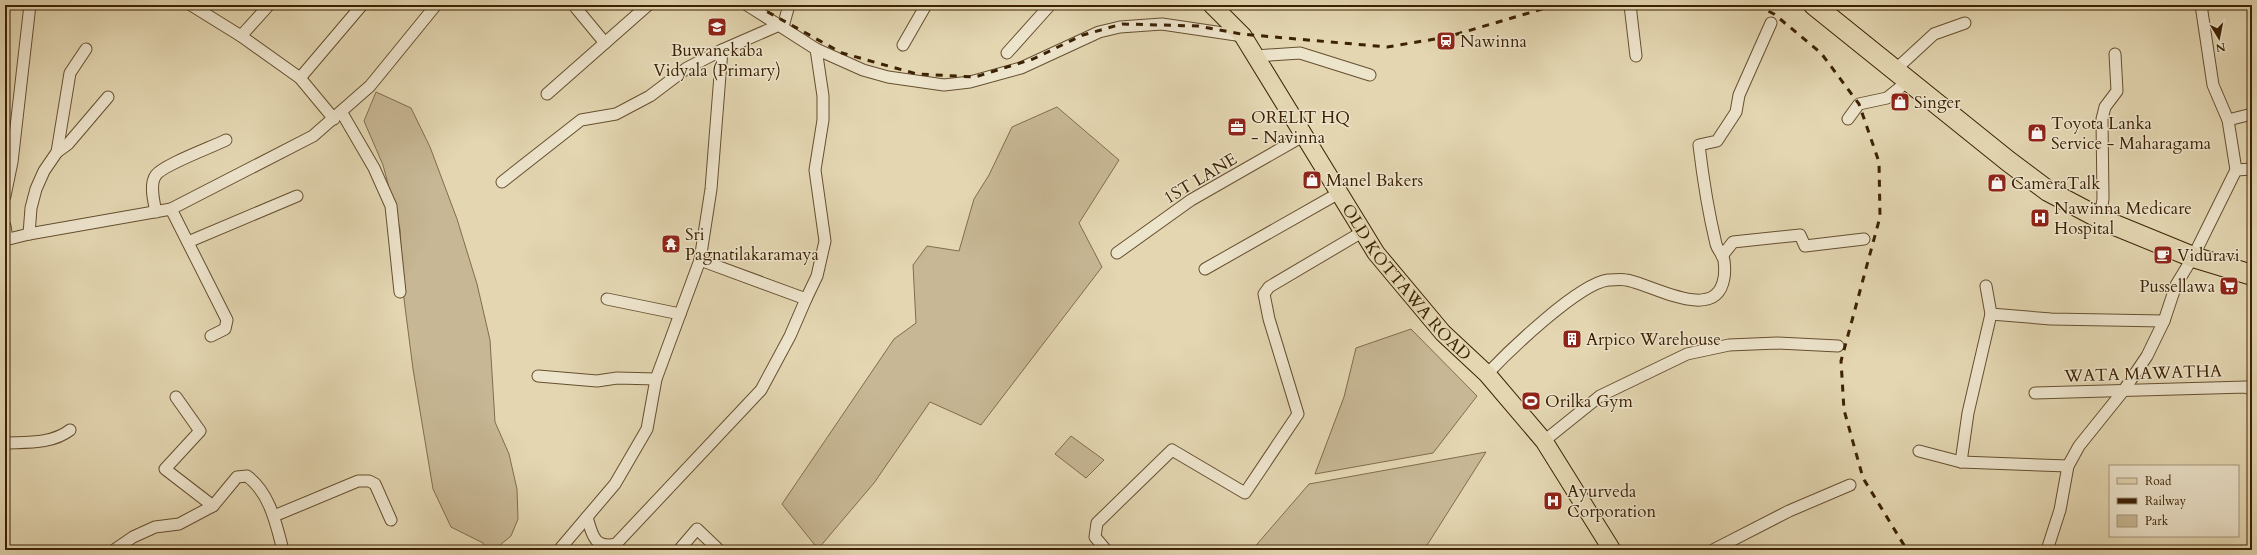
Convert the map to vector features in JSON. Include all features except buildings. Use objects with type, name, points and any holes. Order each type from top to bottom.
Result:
[{"type":"highway","points":[[1814,5],[1901,76],[2048,191],[2100,218],[2193,257],[2252,275]]},
{"type":"main road","name":"OLD KOTTAWA ROAD","points":[[1212,5],[1243,36],[1376,253],[1443,333],[1487,374],[1544,441],[1612,550]]},
{"type":"street","points":[[5,196],[12,162],[30,5]]},
{"type":"street","points":[[191,5],[241,36],[300,78],[338,116],[374,168],[392,206],[400,292]]},
{"type":"street","points":[[241,36],[269,5]]},
{"type":"street","points":[[300,78],[362,5]]},
{"type":"street","points":[[5,226],[6,240],[29,234],[171,209],[313,136],[338,116],[370,86],[436,5]]},
{"type":"street","points":[[546,94],[648,5]]},
{"type":"street","points":[[747,5],[816,49],[863,70],[882,76],[944,85],[970,82],[1021,68],[1099,32],[1120,27],[1162,24],[1243,36]]},
{"type":"street","points":[[502,182],[581,120],[616,114],[650,96],[687,68],[722,50],[784,23],[789,5]]},
{"type":"street","points":[[903,45],[926,5]]},
{"type":"street","points":[[1007,53],[1050,5]]},
{"type":"street","points":[[1630,5],[1636,56]]},
{"type":"street","points":[[2048,550],[2060,510],[2068,466],[2079,446],[2124,390],[2147,356],[2164,321],[2176,285],[2193,257],[2236,170],[2228,120],[2213,85],[2201,5]]},
{"type":"street","points":[[576,8],[605,43]]},
{"type":"street","points":[[1487,374],[1516,344],[1557,310],[1590,288],[1606,280],[1627,280],[1672,296],[1697,300],[1711,298],[1720,289],[1724,278],[1722,256],[1715,239],[1703,180],[1699,145],[1717,141],[1736,112],[1739,95],[1771,23]]},
{"type":"street","points":[[1848,119],[1859,104],[1887,98],[1901,76],[1934,34],[1965,23]]},
{"type":"street","points":[[57,152],[70,73],[86,49]]},
{"type":"street","points":[[587,517],[592,534],[598,543],[606,546],[616,544],[761,390],[790,336],[817,276],[825,241],[814,170],[823,114],[823,96],[816,49]]},
{"type":"street","points":[[559,550],[615,484],[647,429],[656,379],[700,260],[711,189],[722,50]]},
{"type":"street","points":[[1255,56],[1300,53],[1370,75]]},
{"type":"street","points":[[2100,218],[2103,199],[2102,119],[2105,107],[2117,91],[2116,54]]},
{"type":"street","points":[[29,234],[31,208],[36,189],[44,171],[57,152],[68,144],[108,97]]},
{"type":"street","points":[[2228,120],[2252,114]]},
{"type":"street","name":"1ST LANE","points":[[1117,253],[1191,200],[1303,136]]},
{"type":"street","points":[[156,212],[153,184],[156,175],[165,168],[226,140]]},
{"type":"street","points":[[2236,170],[2252,169]]},
{"type":"street","points":[[1205,269],[1339,193]]},
{"type":"street","points":[[188,242],[297,196]]},
{"type":"street","points":[[171,209],[227,320],[225,329],[211,336]]},
{"type":"street","points":[[1106,550],[1095,537],[1097,523],[1172,450],[1245,493],[1298,414],[1269,319],[1264,294],[1269,286],[1362,232]]},
{"type":"street","points":[[1722,256],[1733,242],[1800,235],[1805,246],[1864,239]]},
{"type":"street","points":[[700,260],[806,299]]},
{"type":"street","points":[[1961,462],[1968,412],[1991,314],[1986,286]]},
{"type":"street","points":[[607,299],[680,314]]},
{"type":"street","points":[[1991,314],[2051,319],[2164,321]]},
{"type":"street","points":[[1544,441],[1600,396],[1687,354],[1729,345],[1777,343],[1838,346]]},
{"type":"street","points":[[538,376],[597,381],[616,378],[656,379]]},
{"type":"street","name":"WATA MAWATHA","points":[[2035,393],[2246,387],[2252,390]]},
{"type":"street","points":[[176,397],[200,431],[165,469],[213,506]]},
{"type":"street","points":[[5,443],[60,438],[70,430]]},
{"type":"street","points":[[1919,451],[1961,462],[2068,466]]},
{"type":"street","points":[[114,550],[133,537],[155,527],[179,524],[213,506],[237,477],[248,476],[257,483],[274,516],[283,550]]},
{"type":"street","points":[[274,516],[358,481],[369,481],[375,484],[391,520]]},
{"type":"street","points":[[1713,550],[1789,511],[1850,485]]},
{"type":"street","points":[[679,550],[697,529],[719,550]]},
{"type":"green space","points":[[376,92],[411,108],[430,147],[457,219],[477,284],[490,340],[495,422],[509,454],[517,489],[518,519],[511,536],[500,545],[502,550],[485,550],[483,543],[451,527],[433,489],[413,369],[404,299],[400,229],[383,165],[364,121]]},
{"type":"green space","points":[[1057,107],[1119,160],[1079,223],[1102,267],[981,425],[930,402],[874,483],[818,549],[782,504],[894,339],[916,323],[913,265],[927,246],[959,251],[974,199],[989,175],[1012,127]]},
{"type":"green space","points":[[1411,329],[1477,396],[1433,453],[1315,474],[1344,397],[1356,348]]},
{"type":"green space","points":[[1071,436],[1104,460],[1086,478],[1055,454]]},
{"type":"green space","points":[[1486,452],[1424,550],[1252,550],[1309,484]]},
{"type":"railway","points":[[755,5],[842,53],[917,74],[975,77],[1033,59],[1083,35],[1122,24],[1198,26],[1241,34],[1387,47],[1447,37],[1556,5]]},
{"type":"railway","points":[[1756,5],[1774,14],[1821,53],[1859,104],[1879,162],[1880,217],[1841,361],[1844,410],[1863,478],[1907,550]]},
{"type":"place","name":"Buwanekaba Vidyala (Primary)","points":[[717,27]]},
{"type":"place","name":"Nawinna","points":[[1446,41]]},
{"type":"place","name":"Singer","points":[[1900,102]]},
{"type":"place","name":"ORELIT HQ - Navinna","points":[[1237,127]]},
{"type":"place","name":"Toyota Lanka Service - Maharagama","points":[[2037,133]]},
{"type":"place","name":"Manel Bakers","points":[[1312,180]]},
{"type":"place","name":"CameraTalk","points":[[1997,183]]},
{"type":"place","name":"Nawinna Medicare Hospital","points":[[2040,218]]},
{"type":"place","name":"Sri Pagnatilakaramaya","points":[[671,244]]},
{"type":"place","name":"Viduravi","points":[[2163,255]]},
{"type":"place","name":"Pussellawa","points":[[2229,286]]},
{"type":"place","name":"Arpico Warehouse","points":[[1572,339]]},
{"type":"place","name":"Orilka Gym","points":[[1531,401]]},
{"type":"place","name":"Ayurveda Corporation","points":[[1553,501]]}]
